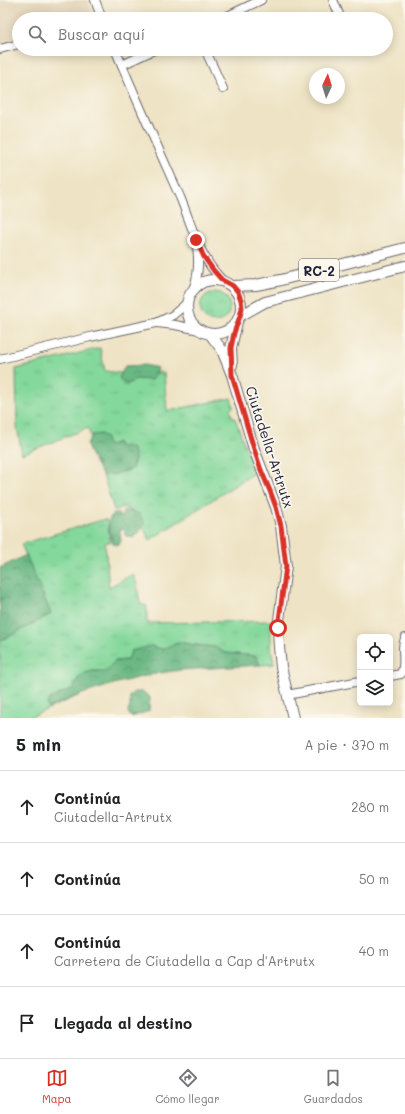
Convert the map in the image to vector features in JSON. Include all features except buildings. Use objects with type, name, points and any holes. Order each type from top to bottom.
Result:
[{"type":"main road","name":"RC-2","points":[[233,286],[256,285],[281,280],[405,248]]},
{"type":"main road","name":"RC-2","points":[[210,334],[226,332],[232,328],[239,319],[265,302],[405,266]]},
{"type":"main road","points":[[210,334],[200,330],[194,325],[189,318],[187,311],[189,294],[194,287],[201,282],[210,279],[218,279],[233,286],[238,292],[241,300],[242,308],[239,319]]},
{"type":"main road","name":"Ciutadella-Artrutx","points":[[232,375],[231,348],[239,319]]},
{"type":"main road","name":"Ciutadella-Artrutx","points":[[210,334],[222,350],[232,375],[254,449],[276,507],[282,533],[286,566],[278,628],[279,647],[281,667],[293,718]]},
{"type":"street","points":[[236,12],[261,0]]},
{"type":"street","points":[[333,0],[338,12]]},
{"type":"street","points":[[96,2],[100,12]]},
{"type":"street","points":[[0,49],[12,46]]},
{"type":"street","points":[[118,56],[183,204],[196,240],[208,264],[222,280]]},
{"type":"street","points":[[122,65],[141,56]]},
{"type":"street","points":[[207,56],[223,89]]},
{"type":"street","points":[[194,287],[199,266],[196,240]]},
{"type":"street","points":[[0,359],[156,323],[173,315],[187,303]]},
{"type":"street","points":[[156,323],[200,330]]},
{"type":"street","points":[[393,675],[401,674],[403,670],[404,659],[402,647],[405,638]]},
{"type":"street","points":[[287,695],[357,682]]},
{"type":"shaded area","points":[[0,0],[88,0],[92,12],[12,12],[12,43],[0,46]]},
{"type":"green space","points":[[215,292],[221,293],[229,301],[229,313],[221,321],[215,322],[209,321],[201,313],[200,307],[201,301],[209,293]]},
{"type":"green space","points":[[100,348],[105,371],[128,374],[164,373],[167,411],[231,398],[233,407],[230,410],[232,416],[235,418],[254,471],[251,475],[150,540],[134,513],[127,508],[114,510],[88,428],[22,454],[17,427],[16,369]]},
{"type":"green space","points":[[145,365],[158,368],[156,375],[151,380],[135,379],[125,385],[119,378],[125,366]]},
{"type":"green space","points":[[101,434],[106,438],[108,446],[117,442],[121,448],[125,446],[133,449],[135,459],[132,469],[115,474],[102,475],[89,451],[87,444],[92,435]]},
{"type":"green space","points":[[127,510],[140,514],[144,523],[139,533],[133,538],[125,535],[125,530],[120,529],[121,542],[116,545],[112,542],[109,529],[110,517],[117,512],[120,517],[123,515],[123,511]]},
{"type":"green space","points":[[102,520],[107,520],[110,542],[105,543],[109,587],[133,574],[137,584],[140,604],[147,606],[147,623],[271,621],[271,647],[274,664],[260,665],[256,656],[225,653],[215,647],[180,642],[162,649],[151,646],[128,660],[115,661],[105,671],[91,671],[82,694],[28,718],[0,718],[0,641],[51,614],[21,544]]},
{"type":"green space","points":[[26,555],[51,614],[0,641],[0,568]]},
{"type":"green space","points":[[180,642],[215,647],[225,653],[256,656],[260,665],[179,670],[149,675],[82,694],[48,708],[47,704],[50,699],[73,688],[79,678],[85,673],[105,671],[115,661],[128,660],[131,651],[151,646],[162,649]]},
{"type":"green space","points":[[134,692],[143,692],[150,697],[149,711],[131,717],[128,712],[130,706],[129,697]]},
{"type":"route","points":[[196,240],[208,264],[222,280],[233,286],[238,292],[241,300],[242,308],[231,348],[232,375],[254,449],[276,507],[281,526],[286,566],[278,628]]}]
